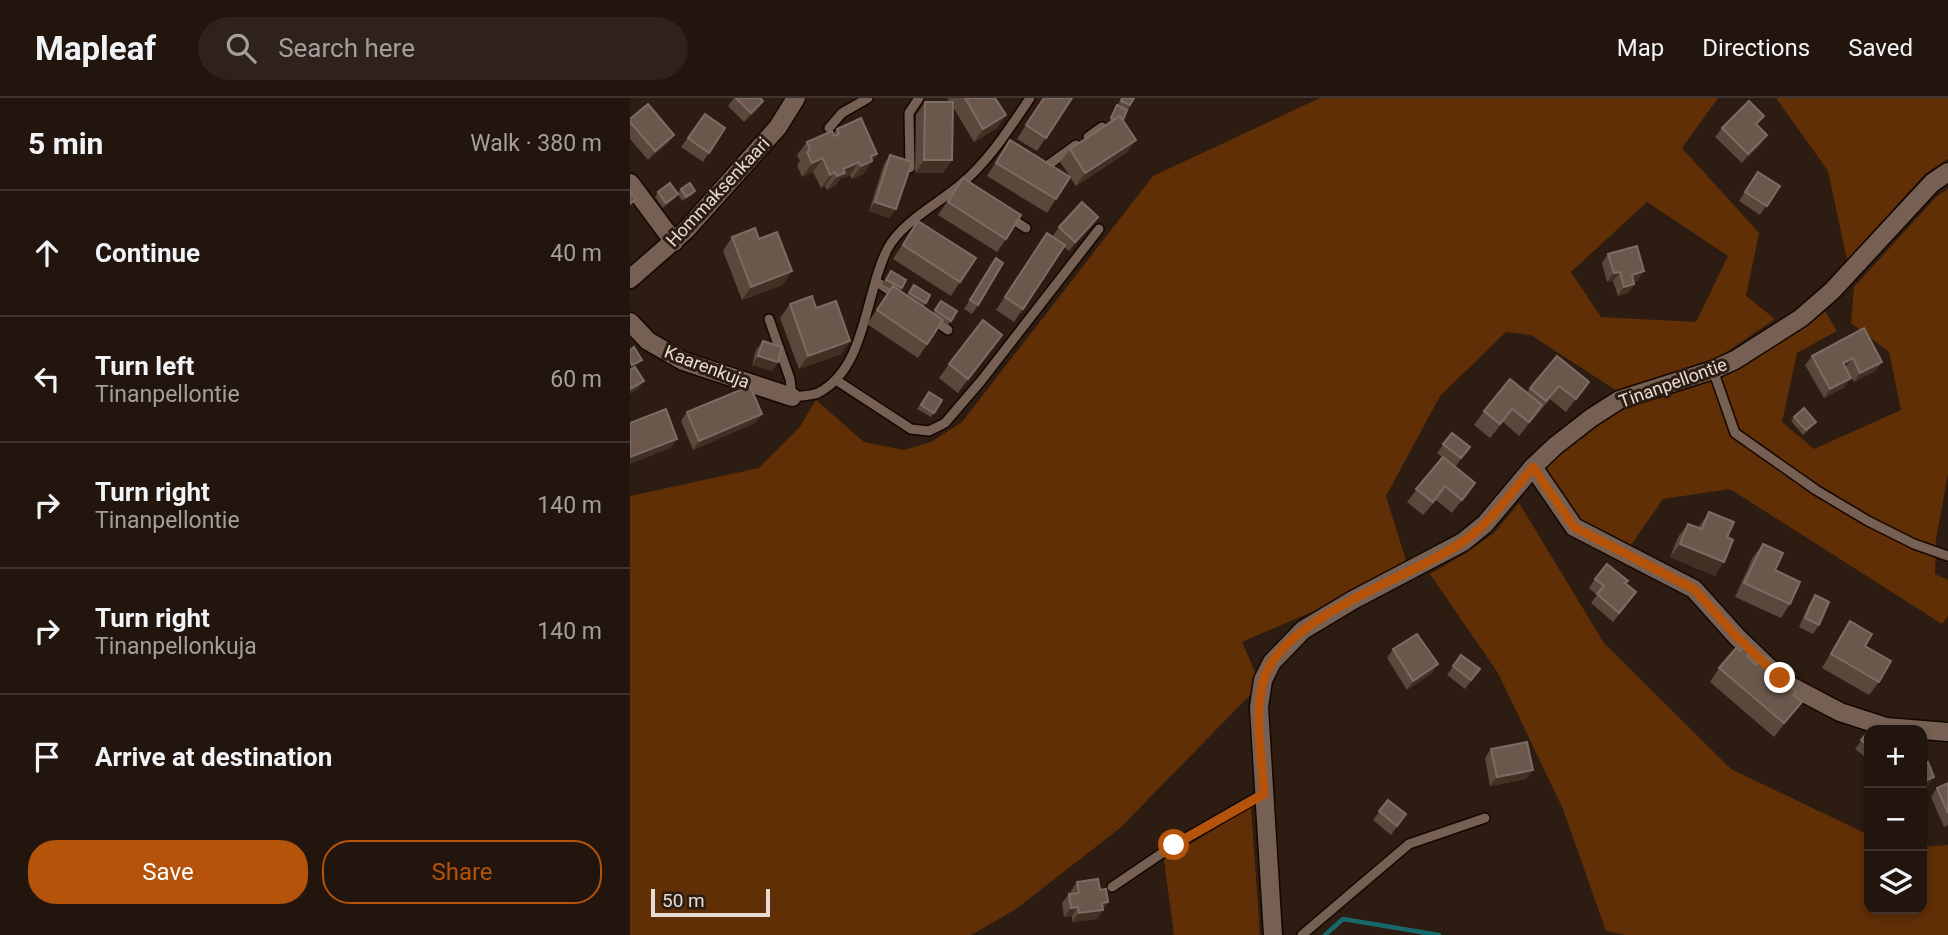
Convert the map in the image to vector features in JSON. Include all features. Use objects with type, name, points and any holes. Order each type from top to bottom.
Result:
[{"type":"street","name":"Hommaksenkaari","points":[[630,279],[674,242],[778,127],[796,98]]},
{"type":"street","name":"Tinanpellontie","points":[[1273,935],[1259,707],[1264,680],[1272,662],[1303,630],[1353,600],[1464,542],[1485,524],[1533,467],[1591,418],[1619,400],[1713,370],[1744,355],[1801,318],[1832,291],[1932,183],[1948,172]]},
{"type":"street","points":[[630,183],[674,242]]},
{"type":"street","name":"Kaarenkuja","points":[[630,322],[648,341],[683,362],[792,397]]},
{"type":"street","points":[[1533,467],[1574,527],[1694,589],[1737,637],[1785,683],[1840,712],[1886,727],[1948,732]]},
{"type":"lane","points":[[829,128],[842,113],[868,98]]},
{"type":"lane","points":[[910,168],[909,113],[919,98]]},
{"type":"lane","points":[[769,319],[790,379],[792,397],[816,394],[836,380],[856,346],[888,246],[923,212],[960,186],[1001,143],[1030,98]]},
{"type":"lane","points":[[1033,162],[1044,168],[1102,127]]},
{"type":"lane","points":[[1001,143],[1011,149]]},
{"type":"lane","points":[[960,186],[971,193]]},
{"type":"lane","points":[[1004,214],[1027,228]]},
{"type":"lane","points":[[836,380],[911,429],[929,432],[945,423],[1099,229]]},
{"type":"lane","points":[[877,282],[907,303]]},
{"type":"lane","points":[[918,310],[948,330]]},
{"type":"lane","points":[[1713,370],[1735,433],[1816,490],[1868,521],[1914,544],[1948,556]]},
{"type":"lane","points":[[1112,887],[1174,845],[1264,794]]},
{"type":"lane","points":[[1302,935],[1409,844],[1485,818]]},
{"type":"shaded area","points":[[1320,98],[1718,98],[1682,148],[1759,233],[1746,296],[1775,319],[1713,361],[1617,391],[1531,335],[1506,332],[1440,396],[1386,496],[1409,570],[1242,642],[1256,674],[1255,690],[1120,828],[1016,909],[971,935],[630,935],[630,496],[759,468],[799,428],[816,400],[864,442],[904,450],[931,442],[962,422],[1153,176]],"holes":[[[1647,202],[1728,256],[1696,322],[1601,317],[1571,272]]]},
{"type":"shaded area","points":[[1776,98],[1948,98],[1948,159],[1926,173],[1847,260],[1828,171]]},
{"type":"shaded area","points":[[1948,189],[1948,474],[1936,539],[1935,574],[1948,580],[1948,616],[1942,624],[1730,489],[1663,499],[1629,548],[1581,520],[1545,470],[1570,445],[1623,409],[1737,368],[1781,343],[1823,308],[1837,331],[1797,353],[1782,422],[1814,449],[1901,410],[1889,352],[1851,323],[1854,287],[1936,197]]},
{"type":"shaded area","points":[[1519,503],[1604,643],[1731,769],[1864,833],[1864,914],[1927,914],[1927,847],[1948,845],[1948,935],[1626,935],[1606,931],[1563,809],[1498,673],[1430,574],[1494,533]]},
{"type":"shaded area","points":[[1251,807],[1260,935],[1174,935],[1164,860]]},
{"type":"building","points":[[736,98],[760,98],[763,101],[751,113]]},
{"type":"building","points":[[965,98],[995,98],[1006,115],[983,129]]},
{"type":"building","points":[[1044,98],[1072,98],[1046,138],[1026,125]]},
{"type":"building","points":[[1122,98],[1134,98],[1130,105],[1121,101]]},
{"type":"building","points":[[1749,101],[1764,116],[1756,124],[1767,135],[1748,154],[1722,128]]},
{"type":"building","points":[[925,102],[953,102],[952,160],[924,160]]},
{"type":"building","points":[[648,104],[674,135],[655,151],[630,122],[630,119]]},
{"type":"building","points":[[1117,105],[1127,110],[1123,120],[1120,116],[1114,120],[1111,118]]},
{"type":"building","points":[[705,114],[725,128],[709,153],[688,138]]},
{"type":"building","points":[[1120,116],[1136,140],[1085,173],[1070,149]]},
{"type":"building","points":[[861,118],[877,154],[871,156],[872,161],[861,166],[859,162],[843,169],[845,173],[837,176],[835,172],[830,175],[823,158],[812,163],[807,152],[810,150],[807,142],[832,131],[834,136],[839,134],[837,129]]},
{"type":"building","points":[[1010,140],[1070,177],[1056,199],[996,163]]},
{"type":"building","points":[[890,155],[912,162],[896,209],[875,202]]},
{"type":"building","points":[[1758,172],[1780,186],[1767,206],[1745,192]]},
{"type":"building","points":[[963,178],[1021,215],[1006,239],[948,202]]},
{"type":"building","points":[[670,183],[678,194],[666,203],[658,192]]},
{"type":"building","points":[[690,183],[695,191],[686,197],[681,189]]},
{"type":"building","points":[[630,191],[636,199],[630,204]]},
{"type":"building","points":[[1082,202],[1098,217],[1075,242],[1059,227]]},
{"type":"building","points":[[918,221],[976,258],[960,282],[903,245]]},
{"type":"building","points":[[755,228],[759,239],[777,232],[792,271],[751,287],[732,237]]},
{"type":"building","points":[[1047,233],[1065,245],[1023,309],[1005,297]]},
{"type":"building","points":[[1637,246],[1644,271],[1632,275],[1634,284],[1624,287],[1620,272],[1614,273],[1608,254]]},
{"type":"building","points":[[996,258],[1003,263],[978,305],[970,300]]},
{"type":"building","points":[[891,271],[906,280],[902,288],[886,280]]},
{"type":"building","points":[[914,285],[930,295],[926,303],[909,293]]},
{"type":"building","points":[[893,286],[943,320],[927,344],[877,310]]},
{"type":"building","points":[[812,296],[816,308],[836,301],[850,341],[808,356],[790,304]]},
{"type":"building","points":[[941,301],[957,311],[951,321],[935,310]]},
{"type":"building","points":[[983,320],[1002,335],[968,379],[949,364]]},
{"type":"building","points":[[1864,328],[1882,362],[1860,373],[1853,358],[1843,363],[1851,378],[1830,389],[1812,356]]},
{"type":"building","points":[[763,341],[782,347],[778,362],[758,356]]},
{"type":"building","points":[[634,347],[642,360],[632,365],[630,350]]},
{"type":"building","points":[[1557,356],[1589,382],[1576,399],[1559,386],[1546,401],[1530,388]]},
{"type":"building","points":[[635,367],[644,381],[630,389],[630,370]]},
{"type":"building","points":[[1510,379],[1542,405],[1529,422],[1512,409],[1500,424],[1484,411]]},
{"type":"building","points":[[750,386],[762,414],[699,441],[687,412]]},
{"type":"building","points":[[929,392],[942,400],[934,413],[921,405]]},
{"type":"building","points":[[1804,408],[1816,422],[1806,430],[1794,417]]},
{"type":"building","points":[[666,409],[677,439],[630,457],[630,423]]},
{"type":"building","points":[[1452,433],[1470,447],[1461,458],[1443,444]]},
{"type":"building","points":[[1443,457],[1475,483],[1462,500],[1445,486],[1433,502],[1416,489]]},
{"type":"building","points":[[1709,512],[1734,522],[1727,537],[1733,540],[1724,562],[1680,544],[1688,524],[1702,529]]},
{"type":"building","points":[[1763,544],[1783,553],[1775,570],[1800,582],[1790,604],[1744,583]]},
{"type":"building","points":[[1607,564],[1628,581],[1625,583],[1636,592],[1619,613],[1597,594],[1604,586],[1595,579]]},
{"type":"building","points":[[1815,595],[1829,602],[1819,625],[1805,618]]},
{"type":"building","points":[[1850,621],[1872,634],[1865,646],[1891,661],[1879,682],[1831,654]]},
{"type":"building","points":[[1417,634],[1438,664],[1413,681],[1393,649]]},
{"type":"building","points":[[1744,646],[1750,652],[1747,656],[1756,665],[1764,656],[1777,667],[1770,675],[1785,688],[1789,685],[1796,691],[1793,695],[1802,702],[1784,723],[1719,668],[1736,648],[1740,651]]},
{"type":"building","points":[[1461,655],[1480,669],[1471,680],[1453,666]]},
{"type":"building","points":[[1527,742],[1533,770],[1497,777],[1491,749]]},
{"type":"building","points":[[1927,762],[1934,777],[1927,780]]},
{"type":"building","points":[[1948,783],[1948,813],[1937,788]]},
{"type":"building","points":[[1388,800],[1406,814],[1397,826],[1379,811]]},
{"type":"building","points":[[1098,879],[1100,890],[1106,889],[1108,902],[1102,903],[1103,910],[1079,913],[1078,907],[1071,908],[1069,894],[1079,893],[1077,882]]},
{"type":"waterway","points":[[1325,935],[1343,919],[1439,935]]},
{"type":"route","points":[[1174,845],[1264,794],[1259,707],[1264,680],[1272,662],[1303,630],[1353,600],[1464,542],[1485,524],[1533,467],[1574,527],[1694,589],[1737,637],[1780,678]]}]
